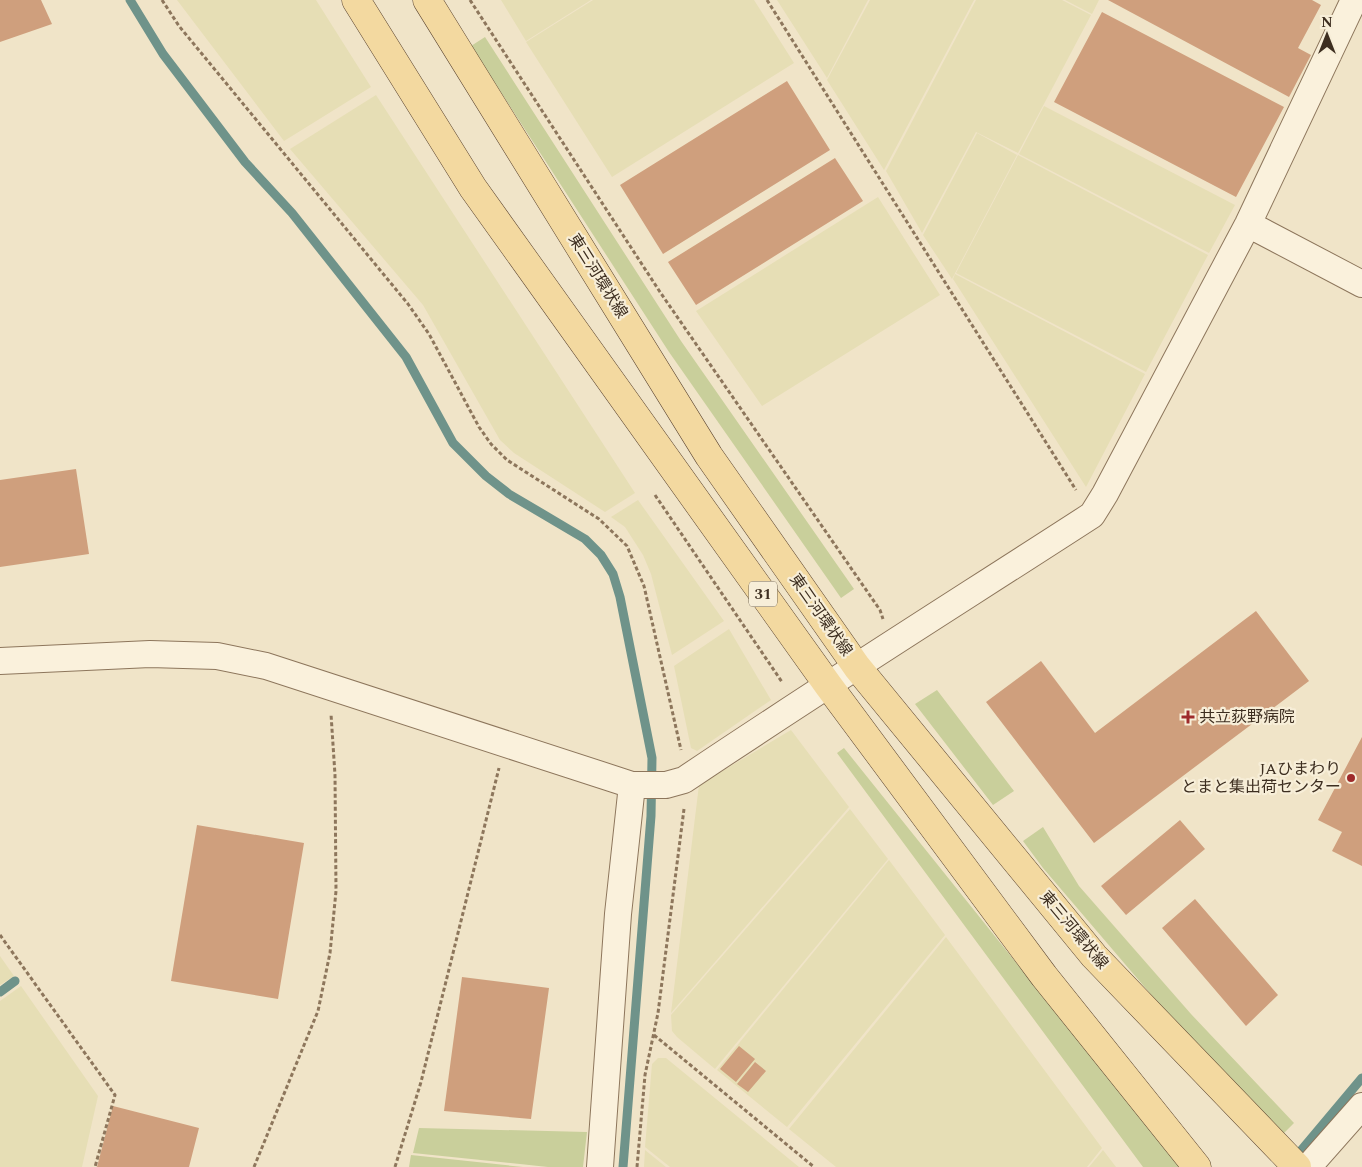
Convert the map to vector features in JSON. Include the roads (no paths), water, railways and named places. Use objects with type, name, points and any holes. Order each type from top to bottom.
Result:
[{"type":"main road","name":"31","points":[[356,0],[473,188],[828,685],[1044,976],[1197,1167]]},
{"type":"main road","name":"東三河環状線","points":[[428,0],[709,456],[857,667],[1094,956],[1290,1160]]},
{"type":"street","points":[[0,661],[150,654],[217,656],[266,666],[632,786],[675,782],[1092,515],[1105,494],[1248,224],[1354,0]]},
{"type":"street","points":[[1248,224],[1362,284]]},
{"type":"street","points":[[600,1167],[618,914],[632,786]]},
{"type":"street","points":[[1308,1167],[1362,1106]]},
{"type":"waterway","points":[[130,0],[163,54],[245,162],[292,213],[406,357],[453,443],[486,476],[509,494],[585,539],[601,555],[613,574],[620,597],[652,758],[651,816],[623,1167]]},
{"type":"waterway","points":[[0,992],[15,981]]},
{"type":"waterway","points":[[1294,1159],[1362,1078]]},
{"type":"place","name":"共立荻野病院","points":[[1188,717]]},
{"type":"place","name":"JAひまわり とまと集出荷センター","points":[[1351,778]]}]
